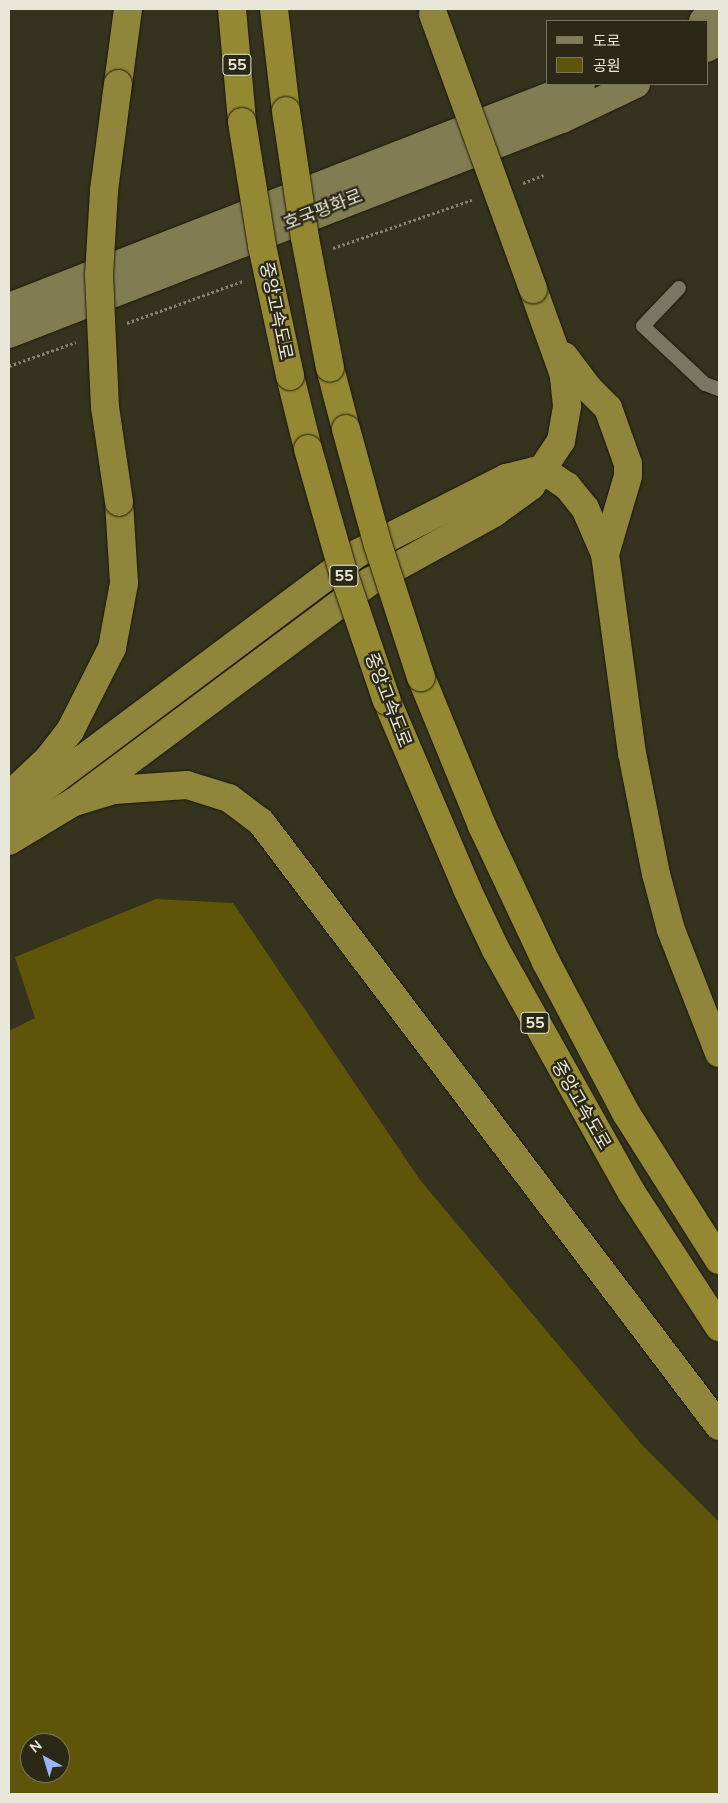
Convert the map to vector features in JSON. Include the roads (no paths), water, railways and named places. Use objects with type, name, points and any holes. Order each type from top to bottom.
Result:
[{"type":"highway","points":[[9,796],[48,759],[70,731],[112,648],[124,582],[119,502],[105,406],[98,276],[104,191],[128,9]]},
{"type":"highway","name":"중앙고속도로","points":[[232,9],[242,122],[262,246],[290,376],[308,449],[344,575],[387,701],[467,889],[501,959],[632,1193],[719,1327]]},
{"type":"highway","name":"중앙고속도로","points":[[274,9],[286,111],[305,238],[330,368],[378,545],[421,677],[482,826],[546,962],[626,1113],[719,1260]]},
{"type":"highway","points":[[9,841],[74,802],[369,582],[494,513],[531,486],[561,441],[568,406],[564,375],[432,11]]},
{"type":"highway","points":[[546,324],[582,381],[608,408],[625,451],[628,476],[605,554]]},
{"type":"highway","points":[[9,814],[358,553],[506,478],[534,471],[542,472],[567,486],[584,508],[605,554],[632,754],[656,874],[689,980],[719,1053]]},
{"type":"highway","points":[[74,802],[114,790],[188,785],[228,798],[261,822],[719,1426]]},
{"type":"main road","points":[[705,20],[719,11]]},
{"type":"main road","points":[[708,47],[719,41]]},
{"type":"main road","name":"호국평화로","points":[[9,307],[578,85]]},
{"type":"main road","name":"호국평화로","points":[[9,334],[562,119],[634,85]]},
{"type":"lane","points":[[679,288],[642,326],[705,384],[719,389]]}]
